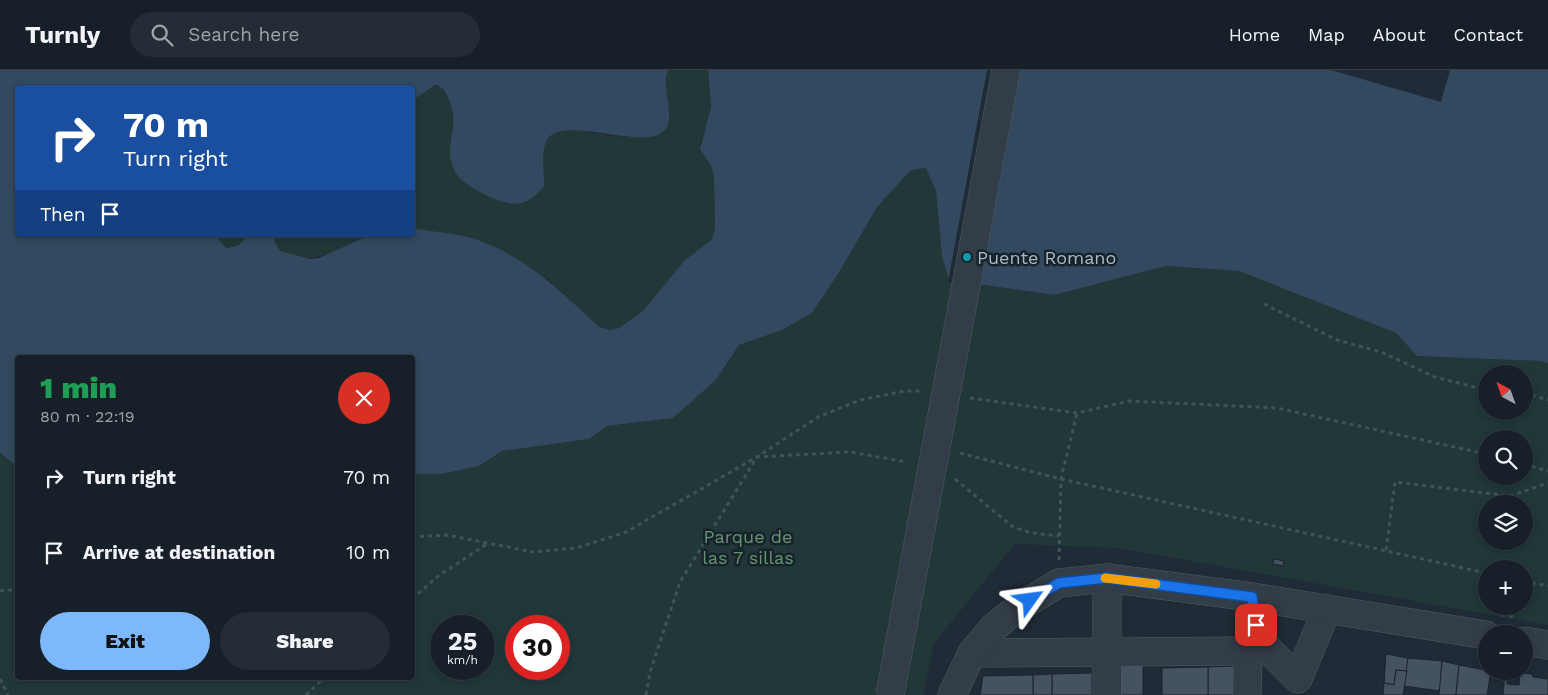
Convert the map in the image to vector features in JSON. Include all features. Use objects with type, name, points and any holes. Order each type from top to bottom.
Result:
[{"type":"street","points":[[890,695],[1006,70]]},
{"type":"street","points":[[1107,578],[1107,695]]},
{"type":"street","points":[[952,695],[960,673],[972,653],[992,630],[1016,609],[1059,583],[1107,578],[1252,597],[1478,634]]},
{"type":"street","points":[[1247,695],[1253,645],[1252,597]]},
{"type":"street","points":[[972,653],[1107,653],[1253,645],[1305,687],[1328,609]]},
{"type":"street","points":[[1533,642],[1548,645]]},
{"type":"path","points":[[1264,304],[1337,340],[1381,352],[1435,376],[1478,388]]},
{"type":"path","points":[[415,537],[447,535],[533,552],[576,548],[626,532],[757,457],[818,417],[860,400],[904,391],[928,392]]},
{"type":"path","points":[[1533,396],[1548,400]]},
{"type":"path","points":[[965,397],[1077,412],[1129,401],[1277,408],[1478,452]]},
{"type":"path","points":[[1059,583],[1061,479],[1077,412]]},
{"type":"path","points":[[757,457],[850,452],[907,462]]},
{"type":"path","points":[[958,452],[1061,479],[1478,571]]},
{"type":"path","points":[[646,695],[650,672],[680,582],[757,457]]},
{"type":"path","points":[[1533,467],[1548,471]]},
{"type":"path","points":[[952,477],[1014,528],[1032,533],[1059,536]]},
{"type":"path","points":[[1386,550],[1396,482],[1510,496],[1548,483]]},
{"type":"path","points":[[415,596],[437,577],[488,544]]},
{"type":"path","points":[[1533,583],[1548,586]]},
{"type":"path","points":[[0,591],[15,589]]},
{"type":"path","points":[[0,679],[8,695]]},
{"type":"path","points":[[305,695],[322,680]]},
{"type":"green space","points":[[668,70],[708,70],[711,107],[709,119],[700,143],[702,153],[711,166],[714,177],[715,228],[712,239],[684,261],[643,311],[619,328],[610,330],[599,328],[548,279],[415,230],[415,98],[426,90],[437,86],[441,87],[454,112],[455,121],[450,152],[460,179],[468,185],[506,203],[544,180],[544,147],[548,138],[554,133],[562,130],[580,130],[621,137],[662,134],[668,119],[666,78]]},
{"type":"green space","name":"Parque de las 7 sillas","points":[[926,168],[936,191],[942,257],[949,280],[1054,295],[1166,266],[1239,271],[1396,333],[1417,356],[1541,361],[1548,363],[1548,625],[1492,615],[1533,615],[1533,560],[1478,560],[1478,612],[1118,548],[1015,544],[934,643],[923,695],[0,695],[0,453],[15,464],[15,680],[415,680],[415,474],[441,474],[479,466],[502,451],[589,439],[607,426],[673,418],[716,380],[739,345],[782,330],[812,313],[838,274],[878,206],[911,170]]},
{"type":"green space","points":[[217,237],[245,237],[238,245],[226,248]]},
{"type":"green space","points":[[273,237],[364,237],[330,253],[311,258],[289,255],[283,252],[278,248]]},
{"type":"water","points":[[0,70],[668,70],[666,84],[669,121],[667,127],[659,135],[645,137],[627,136],[570,130],[556,133],[547,140],[545,145],[543,156],[544,186],[532,198],[516,204],[492,198],[459,178],[450,156],[453,114],[445,91],[435,85],[415,99],[415,85],[15,85],[15,237],[217,237],[226,248],[238,245],[245,237],[274,237],[280,251],[310,259],[319,258],[365,237],[415,237],[415,229],[451,234],[472,238],[491,245],[525,264],[541,275],[599,327],[610,330],[619,328],[643,311],[684,261],[712,239],[715,228],[714,177],[711,166],[700,149],[711,107],[708,70],[1331,70],[1441,102],[1450,70],[1548,70],[1548,363],[1541,361],[1417,356],[1396,333],[1239,271],[1166,266],[1054,295],[949,280],[942,257],[936,191],[926,168],[911,170],[878,206],[838,274],[812,313],[782,330],[739,345],[716,380],[673,418],[607,426],[589,439],[502,451],[479,466],[441,474],[415,474],[415,355],[15,355],[15,464],[0,453]]},
{"type":"pier","points":[[987,70],[1016,70],[977,286],[948,282]]},
{"type":"building","points":[[1274,559],[1284,561],[1283,566],[1273,564]]},
{"type":"building","points":[[1386,654],[1408,658],[1407,671],[1396,670],[1394,685],[1384,683]]},
{"type":"building","points":[[1408,658],[1442,661],[1440,691],[1404,686]]},
{"type":"building","points":[[1442,661],[1459,665],[1456,695],[1439,695]]},
{"type":"building","points":[[1143,665],[1143,695],[1107,695],[1107,666]]},
{"type":"building","points":[[1459,665],[1478,669],[1478,680],[1490,680],[1487,695],[1456,695]]},
{"type":"building","points":[[1237,666],[1237,695],[1208,695],[1208,667]]},
{"type":"building","points":[[1208,667],[1208,695],[1162,695],[1162,668]]},
{"type":"building","points":[[1396,670],[1407,671],[1403,695],[1383,695],[1384,683],[1394,685]]},
{"type":"building","points":[[1092,673],[1092,695],[1052,695],[1052,674]]},
{"type":"building","points":[[1052,674],[1052,695],[1033,695],[1033,675]]},
{"type":"building","points":[[1033,675],[1033,695],[980,695],[983,676]]},
{"type":"building","points":[[1533,677],[1548,679],[1548,695],[1503,695],[1504,680],[1508,680],[1507,684],[1519,685],[1519,680],[1533,680]]},
{"type":"slow traffic","points":[[1105,578],[1156,584]]},
{"type":"place","name":"Puente Romano","points":[[967,257]]},
{"type":"route","points":[[1030,600],[1059,583],[1107,578],[1252,597],[1256,625]]}]
